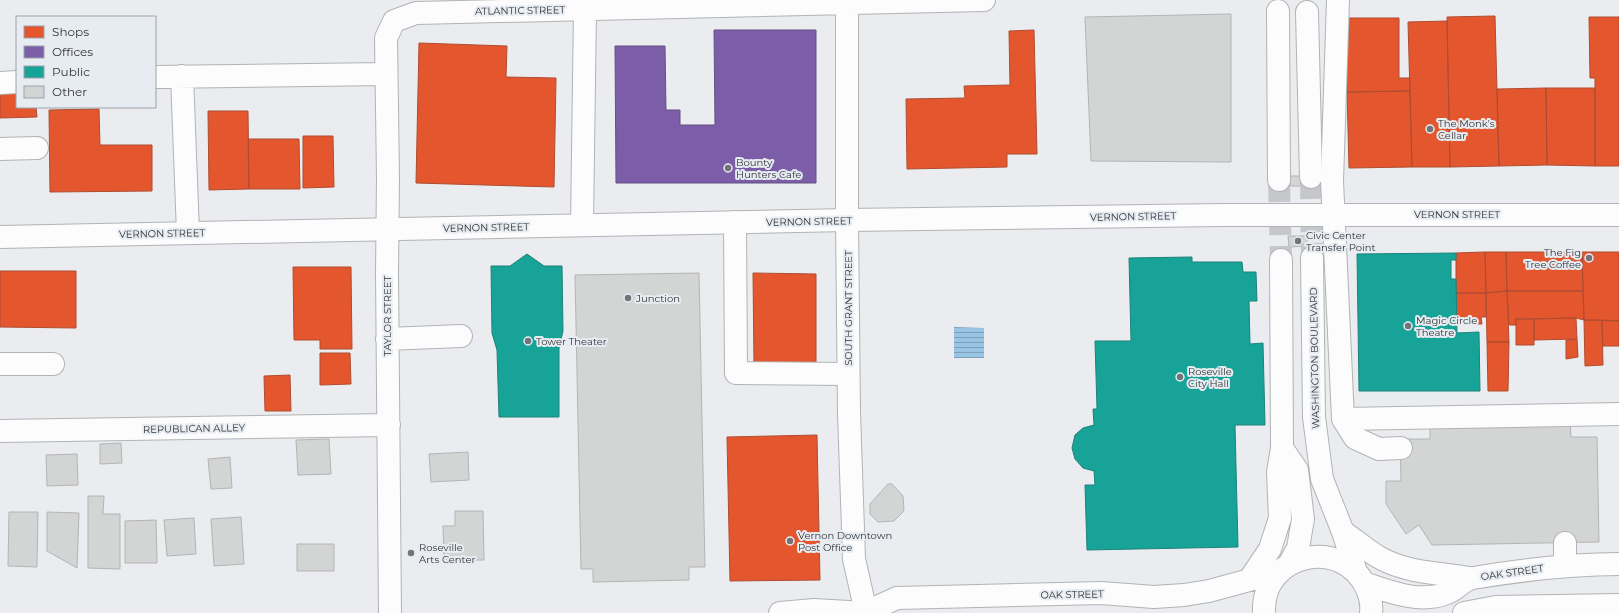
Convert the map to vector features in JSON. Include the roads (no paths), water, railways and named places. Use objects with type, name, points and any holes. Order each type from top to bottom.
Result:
[{"type":"main road","name":"ATLANTIC STREET","points":[[394,21],[416,13],[984,0]]},
{"type":"main road","points":[[1338,0],[1332,181],[1343,419],[1355,438],[1379,448],[1401,448]]},
{"type":"main road","name":"SOUTH GRANT STREET","points":[[847,3],[848,374],[854,560],[866,613]]},
{"type":"main road","points":[[582,225],[585,9]]},
{"type":"main road","points":[[1278,11],[1279,180]]},
{"type":"main road","points":[[1307,12],[1311,177]]},
{"type":"main road","name":"TAYLOR STREET","points":[[390,613],[386,38],[394,21]]},
{"type":"main road","points":[[156,77],[386,74]]},
{"type":"main road","points":[[182,76],[188,233]]},
{"type":"main road","points":[[0,83],[16,82]]},
{"type":"main road","points":[[0,149],[37,148]]},
{"type":"main road","name":"VERNON STREET","points":[[0,237],[847,220],[1333,215],[1619,214]]},
{"type":"main road","points":[[735,222],[736,373],[848,374]]},
{"type":"main road","name":"WASHINGTON BOULEVARD","points":[[1312,258],[1314,417],[1322,479],[1360,577],[1370,596],[1371,613]]},
{"type":"main road","points":[[1250,579],[1270,549],[1280,518],[1278,472],[1282,448],[1281,260]]},
{"type":"main road","points":[[388,339],[461,336]]},
{"type":"main road","points":[[0,364],[53,364]]},
{"type":"main road","points":[[1343,419],[1619,414]]},
{"type":"main road","name":"REPUBLICAN ALLEY","points":[[0,431],[389,425]]},
{"type":"main road","points":[[1264,613],[1266,597],[1271,584],[1298,548],[1303,519],[1297,470],[1282,448]]},
{"type":"main road","points":[[1343,532],[1382,559],[1425,573],[1469,578]]},
{"type":"main road","points":[[1565,543],[1565,566]]},
{"type":"main road","name":"OAK STREET","points":[[780,613],[814,610],[866,613],[897,598],[1101,593],[1154,597],[1169,596],[1209,591],[1284,568],[1317,556],[1331,558],[1344,563],[1360,577],[1396,594],[1424,597],[1448,593],[1469,578],[1565,566],[1619,564]]},
{"type":"main road","points":[[1464,613],[1496,607],[1580,609],[1619,605]]},
{"type":"water","points":[[954,327],[984,328],[984,358],[954,358]]},
{"type":"tunnel","points":[[1311,177],[1312,258]]},
{"type":"tunnel","points":[[1279,180],[1281,260]]},
{"type":"place","name":"The Monk's Cellar","points":[[1430,129]]},
{"type":"place","name":"Bounty Hunters Cafe","points":[[728,168]]},
{"type":"place","name":"Civic Center Transfer Point","points":[[1298,241]]},
{"type":"place","name":"The Fig Tree Coffee","points":[[1589,258]]},
{"type":"place","name":"Junction","points":[[628,298]]},
{"type":"place","name":"Magic Circle Theatre","points":[[1408,326]]},
{"type":"place","name":"Tower Theater","points":[[528,341]]},
{"type":"place","name":"Roseville City Hall","points":[[1180,377]]},
{"type":"place","name":"Vernon Downtown Post Office","points":[[790,541]]},
{"type":"place","name":"Roseville Arts Center","points":[[411,553]]}]
